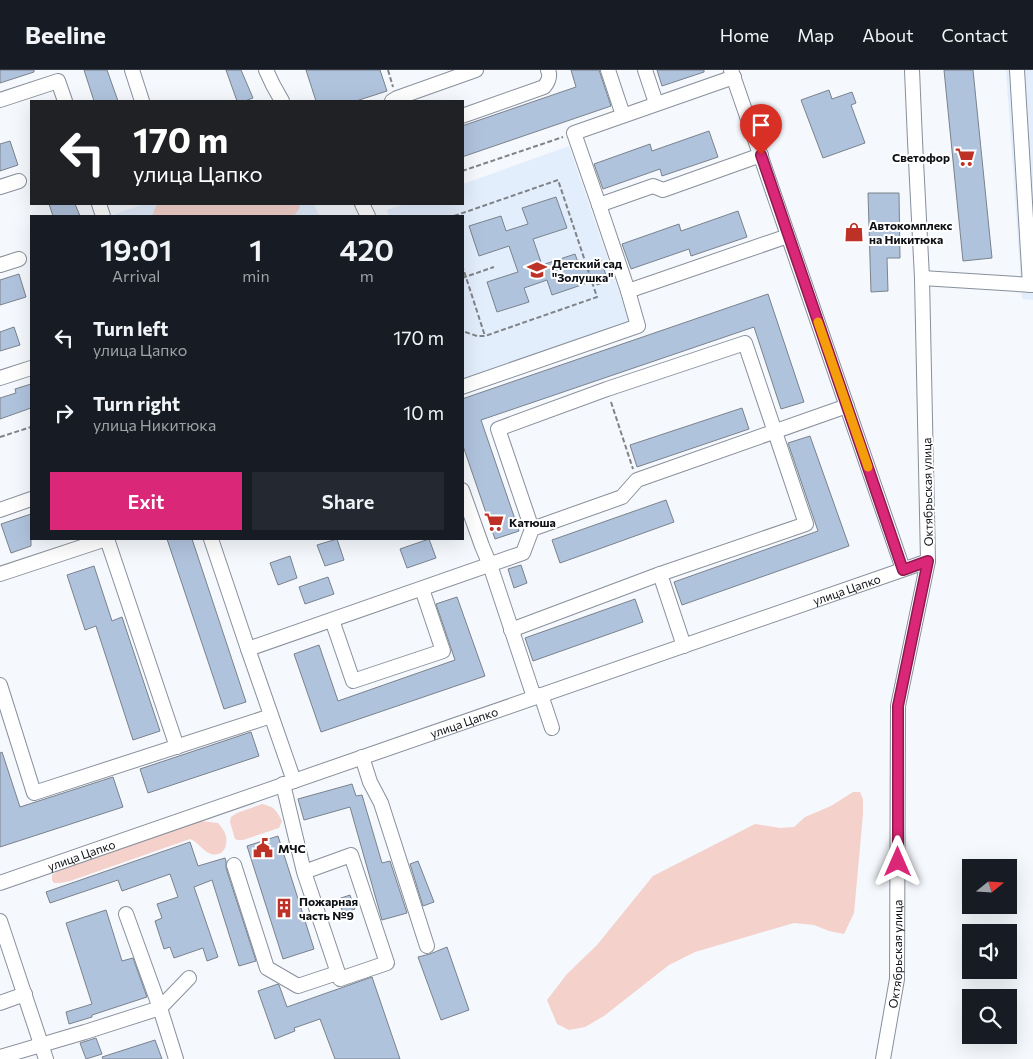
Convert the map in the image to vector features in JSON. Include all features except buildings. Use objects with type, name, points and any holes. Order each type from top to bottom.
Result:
[{"type":"street","points":[[132,70],[142,100]]},
{"type":"street","points":[[266,70],[281,100]]},
{"type":"street","points":[[394,100],[476,70]]},
{"type":"street","points":[[464,115],[544,87],[548,80],[548,70]]},
{"type":"street","points":[[608,70],[623,115]]},
{"type":"street","points":[[645,70],[656,103]]},
{"type":"street","name":"Октябрьская улица","points":[[882,1059],[897,979],[898,706],[928,561],[922,278],[912,70]]},
{"type":"street","points":[[922,278],[1032,285],[1016,70]]},
{"type":"street","points":[[464,386],[638,326],[628,291],[574,133],[732,74],[903,570]]},
{"type":"street","points":[[0,100],[58,81],[65,100]]},
{"type":"street","points":[[599,205],[653,186],[663,190],[761,155]]},
{"type":"street","points":[[0,187],[19,181]]},
{"type":"street","points":[[628,291],[788,236]]},
{"type":"street","points":[[0,265],[19,259]]},
{"type":"street","points":[[248,649],[524,553],[532,529],[498,429],[744,343],[806,524],[660,574],[511,630]]},
{"type":"street","points":[[0,378],[30,368]]},
{"type":"street","points":[[532,529],[622,497],[637,480],[847,406]]},
{"type":"street","points":[[464,496],[490,565],[511,630],[552,728]]},
{"type":"street","points":[[0,510],[30,499]]},
{"type":"street","points":[[0,574],[103,540]]},
{"type":"street","points":[[106,540],[177,747]]},
{"type":"street","points":[[211,540],[271,716],[288,783],[304,872],[337,973],[340,979],[387,963],[351,855],[304,872]]},
{"type":"street","name":"улица Цапко","points":[[0,883],[928,561]]},
{"type":"street","points":[[660,574],[684,646]]},
{"type":"street","points":[[332,620],[353,681],[443,651],[422,589]]},
{"type":"street","points":[[0,685],[34,793],[271,716]]},
{"type":"street","points":[[362,757],[370,782],[381,803],[427,946]]},
{"type":"street","points":[[234,866],[267,968],[298,986],[337,973]]},
{"type":"street","points":[[126,914],[176,1059]]},
{"type":"street","points":[[0,921],[3,936],[25,994],[46,1059]]},
{"type":"street","points":[[0,1057],[160,1008],[188,978]]},
{"type":"street","points":[[0,1003],[25,994]]},
{"type":"path","points":[[388,70],[394,100]]},
{"type":"path","points":[[464,170],[574,133]]},
{"type":"path","points":[[457,215],[558,180],[597,297],[485,336],[477,336],[464,332]]},
{"type":"path","points":[[466,277],[494,267]]},
{"type":"path","points":[[464,272],[485,336]]},
{"type":"path","points":[[607,390],[637,480]]},
{"type":"path","points":[[0,437],[30,427]]},
{"type":"shaded area","points":[[1006,70],[1033,70],[1033,300],[1022,299]]},
{"type":"shaded area","name":"Детский сад \"Золушка\"","points":[[569,146],[630,323],[464,381],[464,215],[389,215],[387,210],[402,205],[464,205],[464,184]]},
{"type":"shaded area","points":[[142,205],[314,205],[319,215],[116,215]]},
{"type":"shaded area","points":[[300,205],[295,215],[152,215],[156,206]]},
{"type":"shaded area","points":[[853,792],[860,792],[863,799],[863,814],[854,913],[844,934],[814,925],[794,923],[695,952],[669,965],[604,1016],[585,1027],[569,1030],[557,1024],[547,1000],[567,974],[597,945],[653,876],[755,824],[780,828],[794,827],[805,817],[831,806]]},
{"type":"shaded area","points":[[262,804],[270,806],[276,812],[282,821],[279,828],[243,840],[235,839],[230,822],[231,817]]},
{"type":"shaded area","points":[[201,821],[218,823],[226,835],[224,850],[220,853],[215,855],[209,853],[190,839],[70,881],[54,883],[52,880],[52,875],[61,869]]},
{"type":"slow traffic","points":[[818,322],[868,467]]},
{"type":"place","name":"Светофор","points":[[965,157]]},
{"type":"place","name":"Автокомплекс на Никитюка","points":[[854,232]]},
{"type":"place","name":"Детский сад \"Золушка\"","points":[[537,270]]},
{"type":"place","name":"Катюша","points":[[494,522]]},
{"type":"place","name":"МЧС","points":[[263,848]]},
{"type":"place","name":"Пожарная часть №9","points":[[284,908]]},
{"type":"route","points":[[761,155],[903,570],[928,561],[898,706],[898,862]]}]
